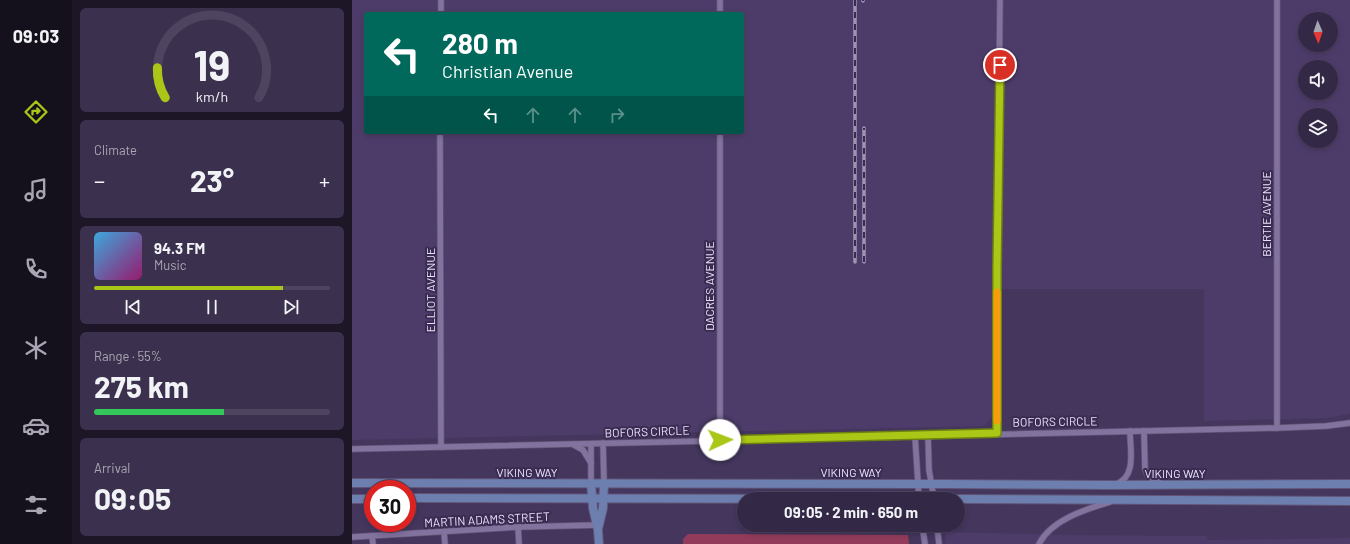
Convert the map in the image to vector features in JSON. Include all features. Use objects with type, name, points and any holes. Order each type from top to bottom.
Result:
[{"type":"main road","name":"VIKING WAY","points":[[352,483],[931,484],[1107,486],[1350,484]]},
{"type":"main road","points":[[591,483],[592,498],[598,527],[599,544]]},
{"type":"main road","points":[[598,527],[604,498],[604,483]]},
{"type":"main road","points":[[416,498],[737,498]]},
{"type":"main road","points":[[352,499],[364,499]]},
{"type":"main road","points":[[965,499],[1350,501]]},
{"type":"street","points":[[441,0],[441,12]]},
{"type":"street","points":[[720,0],[720,12]]},
{"type":"street","points":[[997,433],[1000,0]]},
{"type":"street","name":"BERTIE AVENUE","points":[[1277,0],[1277,428]]},
{"type":"street","name":"ELLIOT AVENUE","points":[[440,134],[441,447]]},
{"type":"street","name":"DACRES AVENUE","points":[[720,134],[720,440]]},
{"type":"street","name":"BOFORS CIRCLE","points":[[352,449],[997,433],[1277,428],[1326,426],[1350,423]]},
{"type":"street","points":[[1107,486],[1122,481],[1129,473],[1131,466],[1130,431]]},
{"type":"street","points":[[1144,431],[1144,465],[1146,472],[1152,480],[1167,486]]},
{"type":"street","points":[[928,435],[929,470],[933,492]]},
{"type":"street","points":[[915,436],[918,492]]},
{"type":"street","points":[[603,443],[604,483]]},
{"type":"street","points":[[572,444],[583,450],[592,463]]},
{"type":"street","points":[[591,444],[591,483]]},
{"type":"street","points":[[1039,542],[1054,526],[1077,513],[1090,507],[1122,499]]},
{"type":"street","points":[[518,527],[519,544]]},
{"type":"street","name":"MARTIN ADAMS STREET","points":[[352,537],[518,527],[598,527]]},
{"type":"street","points":[[444,532],[445,544]]},
{"type":"street","points":[[923,532],[924,544]]},
{"type":"street","points":[[938,532],[939,544]]},
{"type":"street","points":[[372,536],[373,544]]},
{"type":"shaded area","points":[[352,0],[1350,0],[1350,414],[1326,418],[1204,421],[1204,289],[992,289],[996,413],[984,426],[352,440]]},
{"type":"shaded area","points":[[945,532],[1207,536],[1208,540],[1350,538],[1350,544],[946,544]]},
{"type":"shaded area","points":[[688,534],[908,535],[909,544],[683,544],[683,539]]},
{"type":"railway","points":[[855,0],[855,262]]},
{"type":"railway","points":[[864,128],[864,262]]},
{"type":"slow traffic","points":[[997,292],[997,421]]},
{"type":"route","points":[[720,440],[997,433],[997,269],[1000,65]]}]
